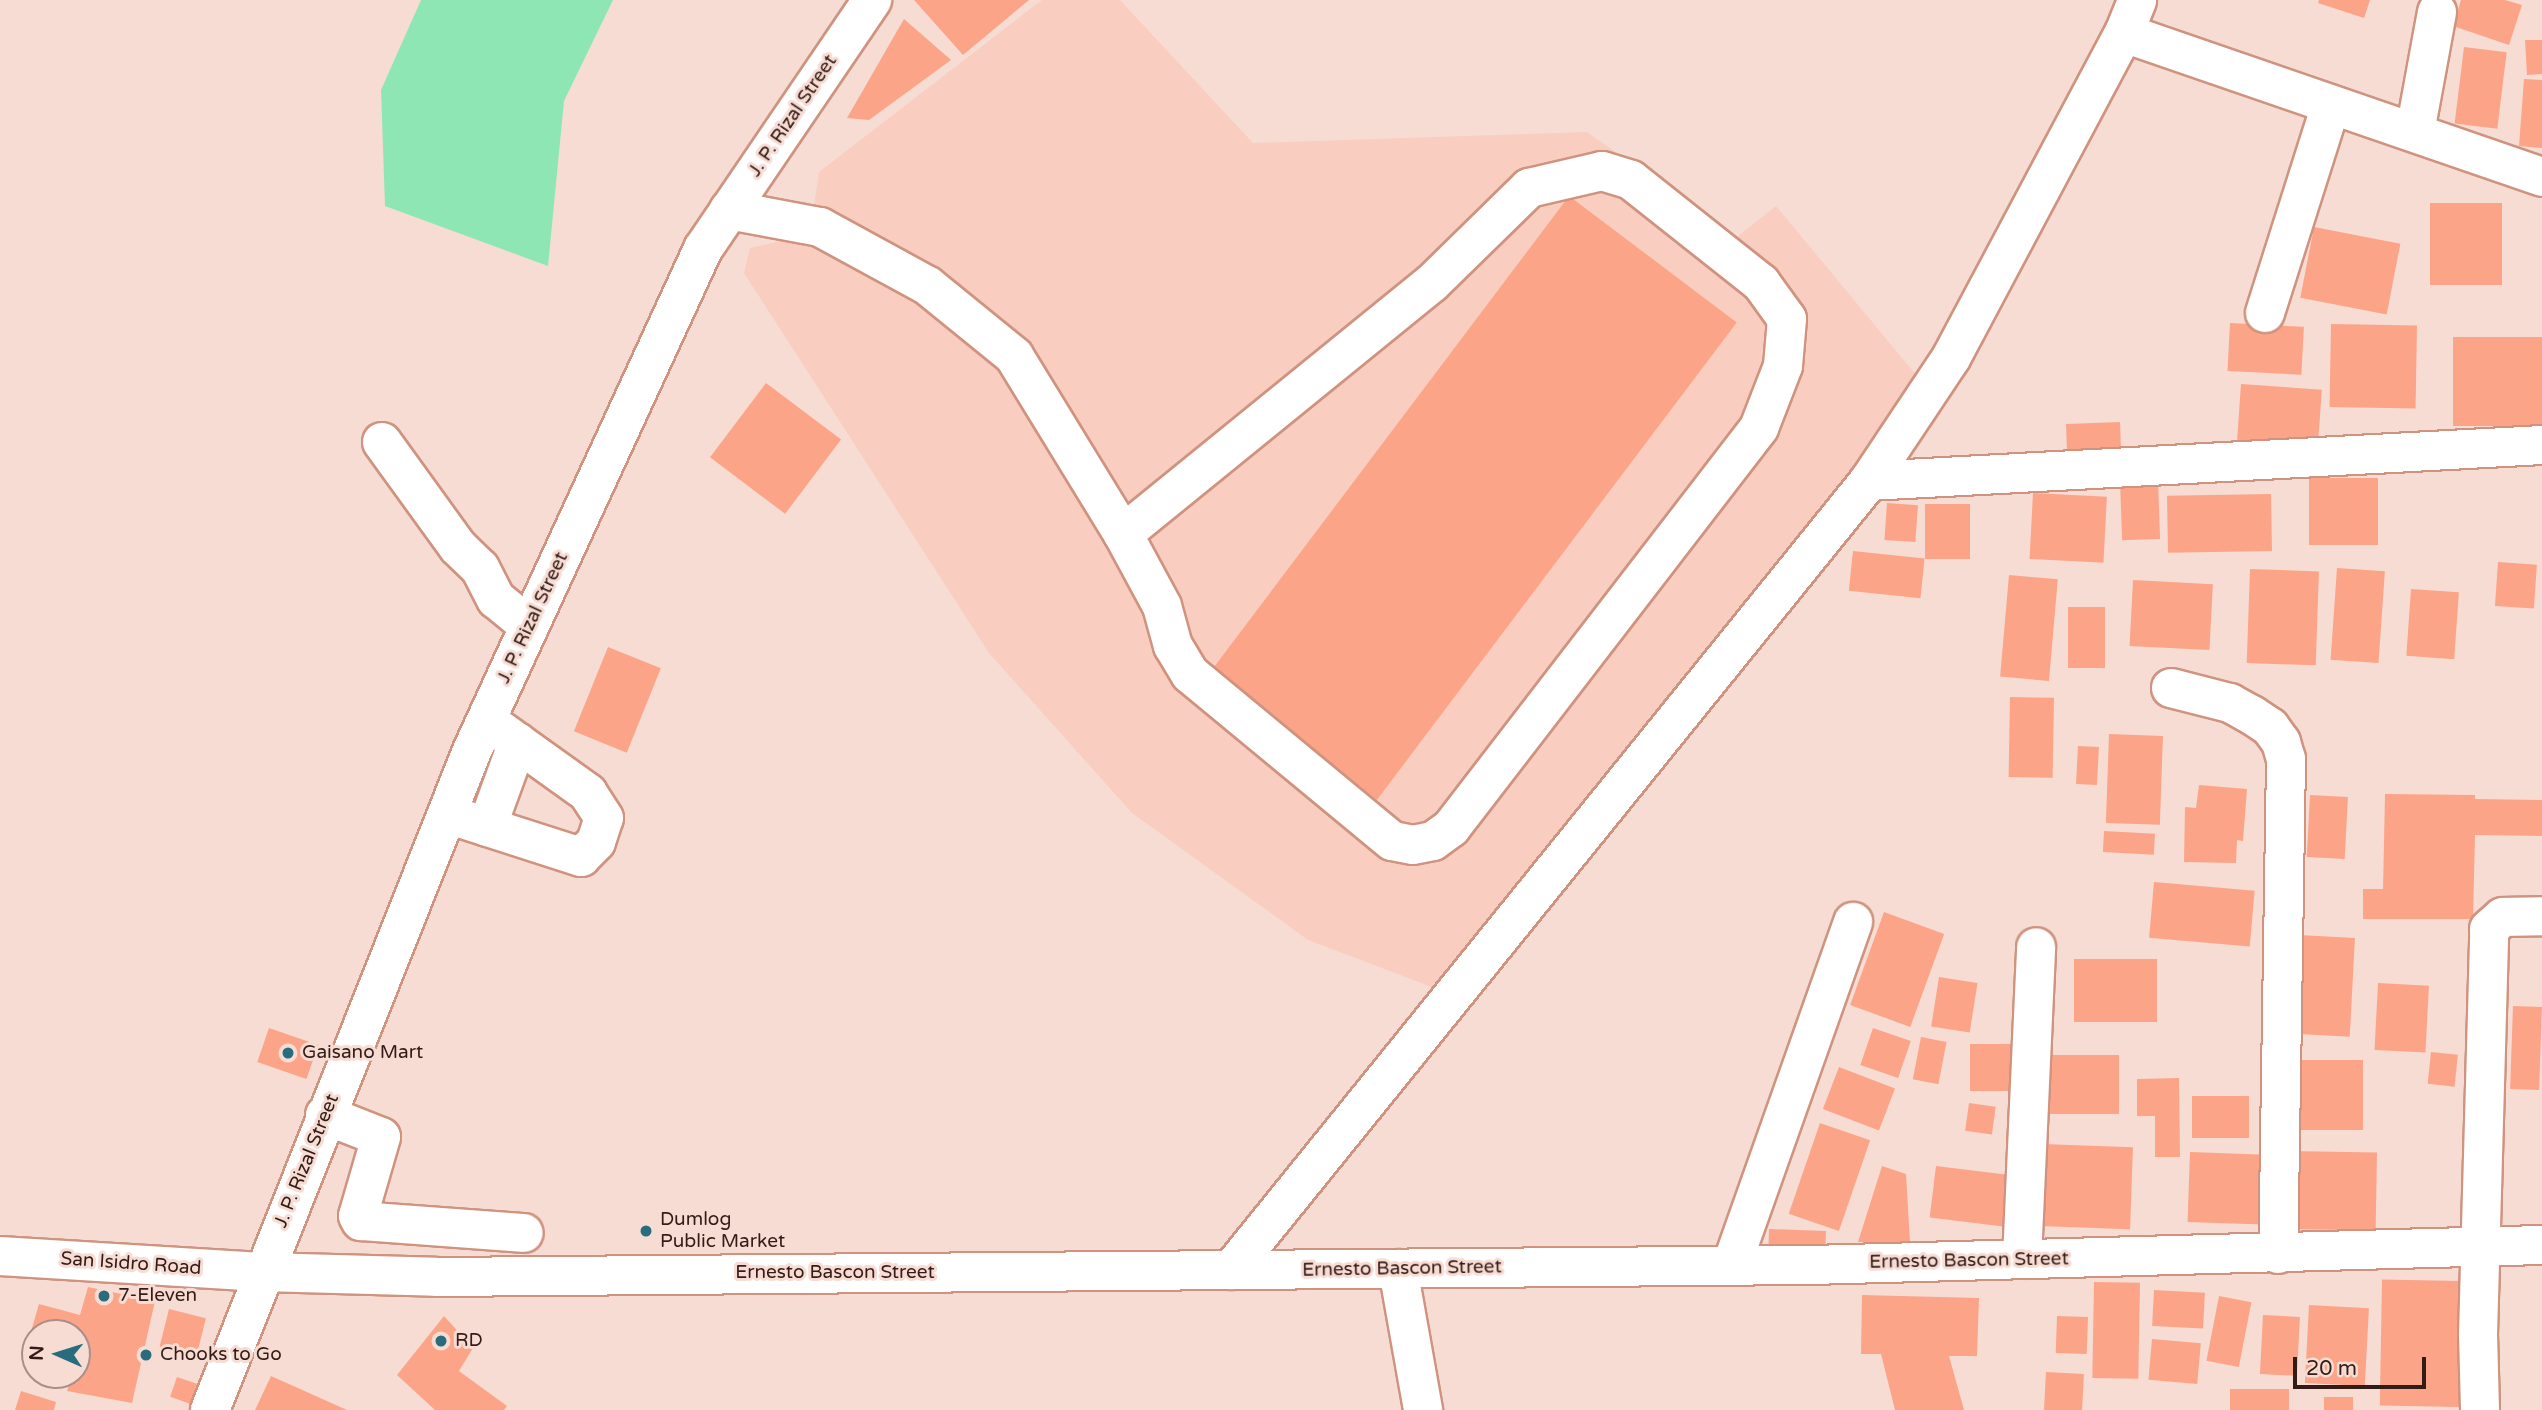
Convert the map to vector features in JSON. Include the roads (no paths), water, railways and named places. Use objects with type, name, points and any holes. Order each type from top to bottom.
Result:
[{"type":"street","name":"J. P. Rizal Street","points":[[210,1410],[262,1272],[486,720],[703,248],[872,0]]},
{"type":"street","points":[[2415,132],[2437,12]]},
{"type":"street","points":[[1231,1270],[1869,481],[1951,358],[2130,17],[2331,105],[2542,177]]},
{"type":"street","points":[[2265,313],[2331,105]]},
{"type":"street","points":[[729,210],[820,227],[928,286],[1014,356],[1123,534],[1162,606],[1173,646],[1190,674],[1392,841],[1413,845],[1433,841],[1451,828],[1759,428],[1783,366],[1787,319],[1761,283],[1631,180],[1602,171],[1529,188],[1432,283],[1123,534]]},
{"type":"street","points":[[382,442],[458,547],[480,568],[496,599],[530,626]]},
{"type":"street","points":[[1869,481],[2542,445]]},
{"type":"street","points":[[2171,688],[2230,703],[2252,715],[2270,727],[2281,742],[2286,759],[2277,1254]]},
{"type":"street","points":[[447,814],[581,857],[596,842],[604,818],[588,793],[486,720]]},
{"type":"street","points":[[487,827],[518,742]]},
{"type":"street","points":[[2480,1410],[2489,929],[2503,917],[2542,916]]},
{"type":"street","points":[[1732,1264],[1853,922]]},
{"type":"street","points":[[2022,1259],[2036,947]]},
{"type":"street","points":[[325,1115],[381,1137],[358,1216],[361,1221],[524,1233]]},
{"type":"street","name":"Ernesto Bascon Street","points":[[262,1272],[436,1277],[1398,1269],[2277,1254],[2542,1245]]},
{"type":"street","name":"San Isidro Road","points":[[0,1256],[262,1272]]},
{"type":"street","points":[[1398,1269],[1423,1410]]},
{"type":"place","name":"Gaisano Mart","points":[[288,1053]]},
{"type":"place","name":"Dumlog Public Market","points":[[646,1231]]},
{"type":"place","name":"7-Eleven","points":[[104,1296]]},
{"type":"place","name":"RD","points":[[441,1341]]},
{"type":"place","name":"Chooks to Go","points":[[146,1355]]}]
